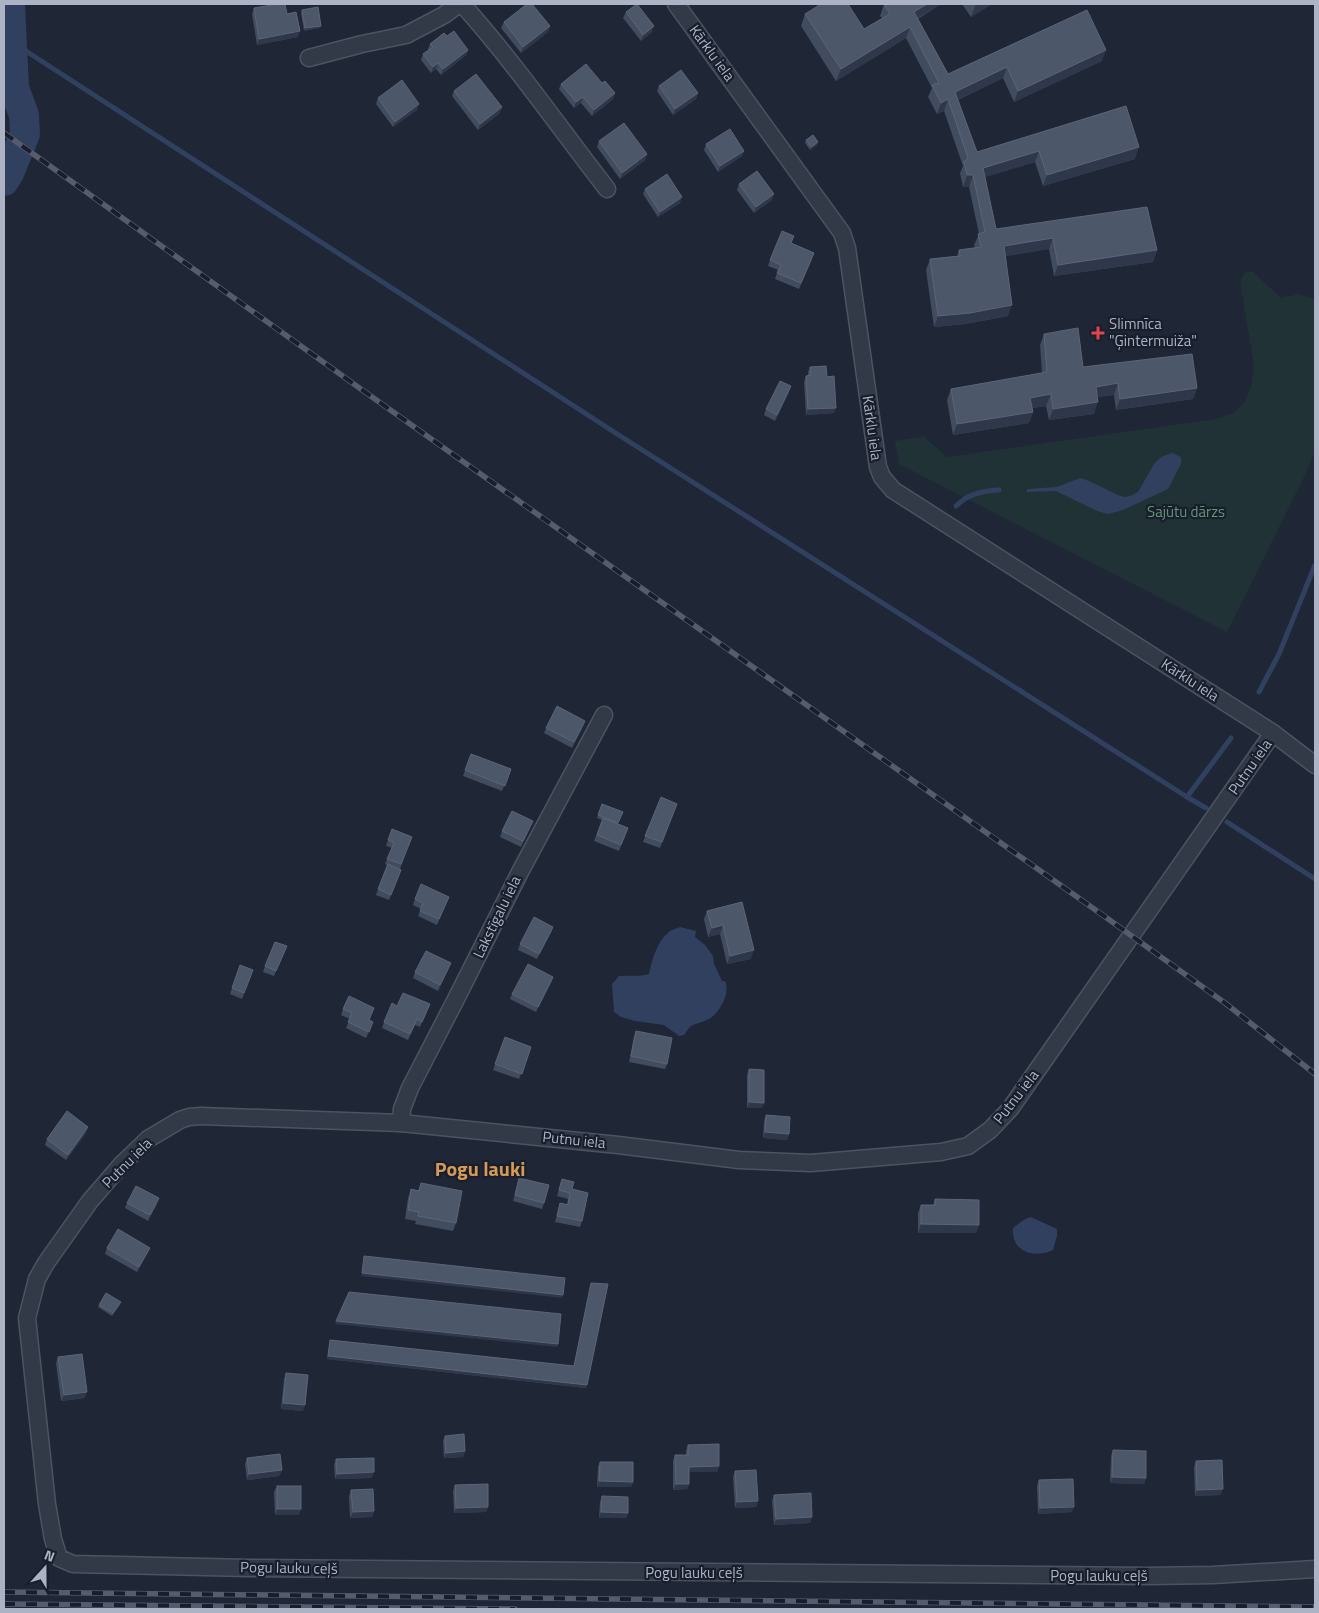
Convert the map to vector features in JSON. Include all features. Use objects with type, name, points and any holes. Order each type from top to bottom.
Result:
[{"type":"street","points":[[308,58],[406,35],[461,4],[511,63],[607,189]]},
{"type":"street","name":"Kārklu iela","points":[[676,4],[842,234],[847,248],[878,467],[882,477],[893,490],[1273,733],[1315,765]]},
{"type":"street","name":"Lakstīgalu iela","points":[[401,1123],[402,1109],[410,1088],[520,872],[604,715]]},
{"type":"street","name":"Putnu iela","points":[[73,1564],[58,1558],[53,1539],[47,1504],[27,1318],[37,1279],[46,1263],[90,1201],[122,1164],[148,1139],[180,1120],[201,1116],[401,1123],[770,1162],[811,1163],[941,1152],[968,1146],[990,1130],[1010,1109],[1273,733]]},
{"type":"street","name":"Pogu lauku ceļš","points":[[73,1564],[268,1568],[1147,1576],[1212,1575],[1315,1569]]},
{"type":"green space","name":"Sajūtu dārzs","points":[[1252,271],[1281,298],[1299,294],[1315,299],[1315,451],[1306,473],[1227,632],[899,464],[895,441],[924,437],[947,457],[1216,419],[1233,413],[1244,403],[1251,387],[1254,366],[1240,281],[1244,273]]},
{"type":"water","points":[[1172,453],[1181,457],[1181,464],[1168,489],[1123,510],[1108,514],[1097,511],[1056,491],[1027,492],[1027,489],[1057,487],[1080,478],[1118,495],[1130,496],[1138,492],[1154,464],[1161,457]]},
{"type":"water","points":[[680,927],[696,931],[695,937],[705,945],[713,956],[714,964],[722,981],[725,981],[726,991],[720,1008],[713,1016],[691,1026],[684,1035],[679,1036],[664,1025],[635,1021],[621,1017],[614,1012],[612,984],[619,976],[649,974],[653,957],[661,940],[670,931]]},
{"type":"water","points":[[1031,1217],[1057,1229],[1053,1250],[1046,1253],[1031,1253],[1020,1248],[1016,1243],[1013,1236],[1013,1228]]},
{"type":"building","points":[[285,4],[287,14],[296,12],[300,31],[259,39],[254,8]]},
{"type":"building","points":[[527,4],[532,4],[550,26],[523,47],[504,22]]},
{"type":"building","points":[[637,4],[654,26],[643,35],[626,12]]},
{"type":"building","points":[[821,4],[848,4],[864,29],[890,14],[884,4],[927,4],[914,12],[948,74],[1087,10],[1106,50],[1018,91],[1007,67],[955,92],[977,152],[1126,106],[1139,147],[1047,175],[1039,151],[983,168],[996,229],[1147,207],[1157,250],[1058,265],[1053,238],[1004,246],[1012,305],[970,313],[938,316],[930,259],[960,256],[959,250],[981,247],[978,234],[985,232],[973,175],[967,175],[964,162],[968,158],[948,99],[941,103],[932,85],[939,83],[910,27],[841,69],[805,14]]},
{"type":"building","points":[[318,7],[321,26],[305,28],[302,10]]},
{"type":"building","points":[[454,31],[468,50],[443,69],[438,63],[433,67],[423,54],[433,47],[430,44],[444,33],[447,36]]},
{"type":"building","points":[[586,64],[602,83],[605,81],[615,93],[594,110],[583,97],[576,102],[561,84]]},
{"type":"building","points":[[681,70],[698,93],[675,109],[659,86]]},
{"type":"building","points":[[476,74],[502,107],[480,124],[454,91]]},
{"type":"building","points":[[402,80],[419,104],[395,122],[378,98]]},
{"type":"building","points":[[624,123],[647,154],[622,173],[599,141]]},
{"type":"building","points":[[730,129],[744,151],[720,166],[706,144]]},
{"type":"building","points":[[813,135],[818,142],[811,147],[806,140]]},
{"type":"building","points":[[757,171],[774,194],[756,207],[739,184]]},
{"type":"building","points":[[667,174],[682,197],[660,212],[645,189]]},
{"type":"building","points":[[782,231],[794,236],[791,243],[814,253],[801,283],[777,273],[781,265],[770,260]]},
{"type":"building","points":[[1078,328],[1083,367],[1192,354],[1197,388],[1120,399],[1118,383],[1096,387],[1098,402],[1053,409],[1051,394],[1030,398],[1033,412],[957,424],[951,389],[1047,372],[1044,334]]},
{"type":"building","points":[[826,366],[827,377],[834,376],[836,408],[808,409],[806,376],[811,375],[810,367]]},
{"type":"building","points":[[780,381],[791,386],[777,415],[766,409]]},
{"type":"building","points":[[557,706],[585,721],[574,742],[546,728]]},
{"type":"building","points":[[471,754],[511,769],[505,786],[465,770]]},
{"type":"building","points":[[661,797],[677,804],[662,842],[645,836]]},
{"type":"building","points":[[602,804],[623,812],[618,823],[598,815]]},
{"type":"building","points":[[512,811],[533,821],[523,841],[502,831]]},
{"type":"building","points":[[603,818],[628,828],[621,845],[597,835]]},
{"type":"building","points":[[392,829],[412,837],[401,864],[387,859],[394,843],[388,840]]},
{"type":"building","points":[[388,864],[401,870],[391,895],[378,889]]},
{"type":"building","points":[[421,884],[449,897],[439,919],[420,911],[423,903],[415,899]]},
{"type":"building","points":[[742,902],[754,950],[730,956],[723,925],[712,928],[707,911]]},
{"type":"building","points":[[534,917],[553,927],[539,954],[520,944]]},
{"type":"building","points":[[275,942],[287,946],[276,971],[265,966]]},
{"type":"building","points":[[426,951],[451,963],[440,985],[415,972]]},
{"type":"building","points":[[528,964],[553,977],[538,1007],[512,994]]},
{"type":"building","points":[[240,965],[253,970],[244,993],[232,988]]},
{"type":"building","points":[[403,993],[430,1004],[422,1022],[417,1019],[410,1034],[384,1022],[392,1003],[397,1006]]},
{"type":"building","points":[[349,996],[374,1008],[369,1020],[373,1022],[369,1032],[348,1022],[352,1013],[343,1009]]},
{"type":"building","points":[[636,1031],[672,1038],[667,1064],[631,1056]]},
{"type":"building","points":[[505,1037],[531,1047],[522,1074],[495,1064]]},
{"type":"building","points":[[749,1069],[764,1070],[764,1103],[749,1102]]},
{"type":"building","points":[[67,1111],[88,1127],[68,1155],[47,1139]]},
{"type":"building","points":[[766,1115],[790,1117],[789,1134],[765,1132]]},
{"type":"building","points":[[519,1178],[549,1185],[544,1203],[515,1195]]},
{"type":"building","points":[[562,1179],[574,1182],[572,1189],[588,1193],[582,1221],[557,1216],[560,1203],[568,1205],[570,1193],[559,1190]]},
{"type":"building","points":[[421,1183],[462,1191],[456,1223],[418,1216],[419,1212],[408,1210],[411,1189],[419,1191]]},
{"type":"building","points":[[136,1186],[159,1198],[150,1215],[127,1203]]},
{"type":"building","points":[[935,1199],[979,1200],[979,1225],[921,1224],[921,1205],[935,1205]]},
{"type":"building","points":[[118,1229],[150,1248],[139,1267],[107,1248]]},
{"type":"building","points":[[364,1256],[565,1278],[563,1295],[362,1273]]},
{"type":"building","points":[[591,1283],[608,1284],[587,1385],[328,1356],[330,1340],[574,1366]]},
{"type":"building","points":[[349,1292],[561,1314],[558,1344],[336,1321]]},
{"type":"building","points":[[106,1293],[121,1302],[113,1313],[99,1305]]},
{"type":"building","points":[[82,1354],[87,1392],[64,1395],[58,1357]]},
{"type":"building","points":[[286,1373],[308,1375],[305,1405],[283,1403]]},
{"type":"building","points":[[464,1434],[465,1451],[446,1453],[445,1436]]},
{"type":"building","points":[[719,1444],[719,1466],[689,1467],[689,1484],[676,1484],[675,1455],[688,1455],[688,1445]]},
{"type":"building","points":[[1113,1450],[1146,1451],[1146,1478],[1112,1477]]},
{"type":"building","points":[[280,1454],[282,1470],[249,1474],[247,1458]]},
{"type":"building","points":[[374,1458],[374,1472],[337,1474],[336,1459]]},
{"type":"building","points":[[1222,1460],[1223,1489],[1197,1490],[1196,1461]]},
{"type":"building","points":[[600,1462],[633,1462],[633,1482],[599,1481]]},
{"type":"building","points":[[756,1470],[758,1501],[737,1502],[735,1471]]},
{"type":"building","points":[[1073,1479],[1074,1507],[1040,1508],[1039,1480]]},
{"type":"building","points":[[488,1484],[488,1507],[456,1508],[455,1485]]},
{"type":"building","points":[[277,1486],[301,1486],[301,1509],[277,1509]]},
{"type":"building","points":[[373,1489],[374,1511],[353,1512],[351,1490]]},
{"type":"building","points":[[811,1493],[812,1517],[776,1519],[774,1495]]},
{"type":"building","points":[[602,1496],[628,1497],[628,1513],[601,1512]]},
{"type":"waterway","points":[[4,181],[25,134],[24,115],[14,88],[10,4]]},
{"type":"waterway","points":[[12,42],[614,432],[1206,808]]},
{"type":"waterway","points":[[956,506],[976,494],[999,490]]},
{"type":"waterway","points":[[1259,692],[1279,654],[1315,565]]},
{"type":"waterway","points":[[1187,797],[1231,738]]},
{"type":"waterway","points":[[1227,822],[1315,879]]},
{"type":"railway","points":[[4,133],[358,387],[1104,916],[1225,1003],[1315,1074]]},
{"type":"railway","points":[[4,1592],[1315,1607]]},
{"type":"railway","points":[[4,1604],[515,1609]]},
{"type":"place","name":"Slimnīca \"Ģintermuiža\"","points":[[1098,333]]},
{"type":"district","name":"Pogu lauki","points":[[480,1169]]}]
